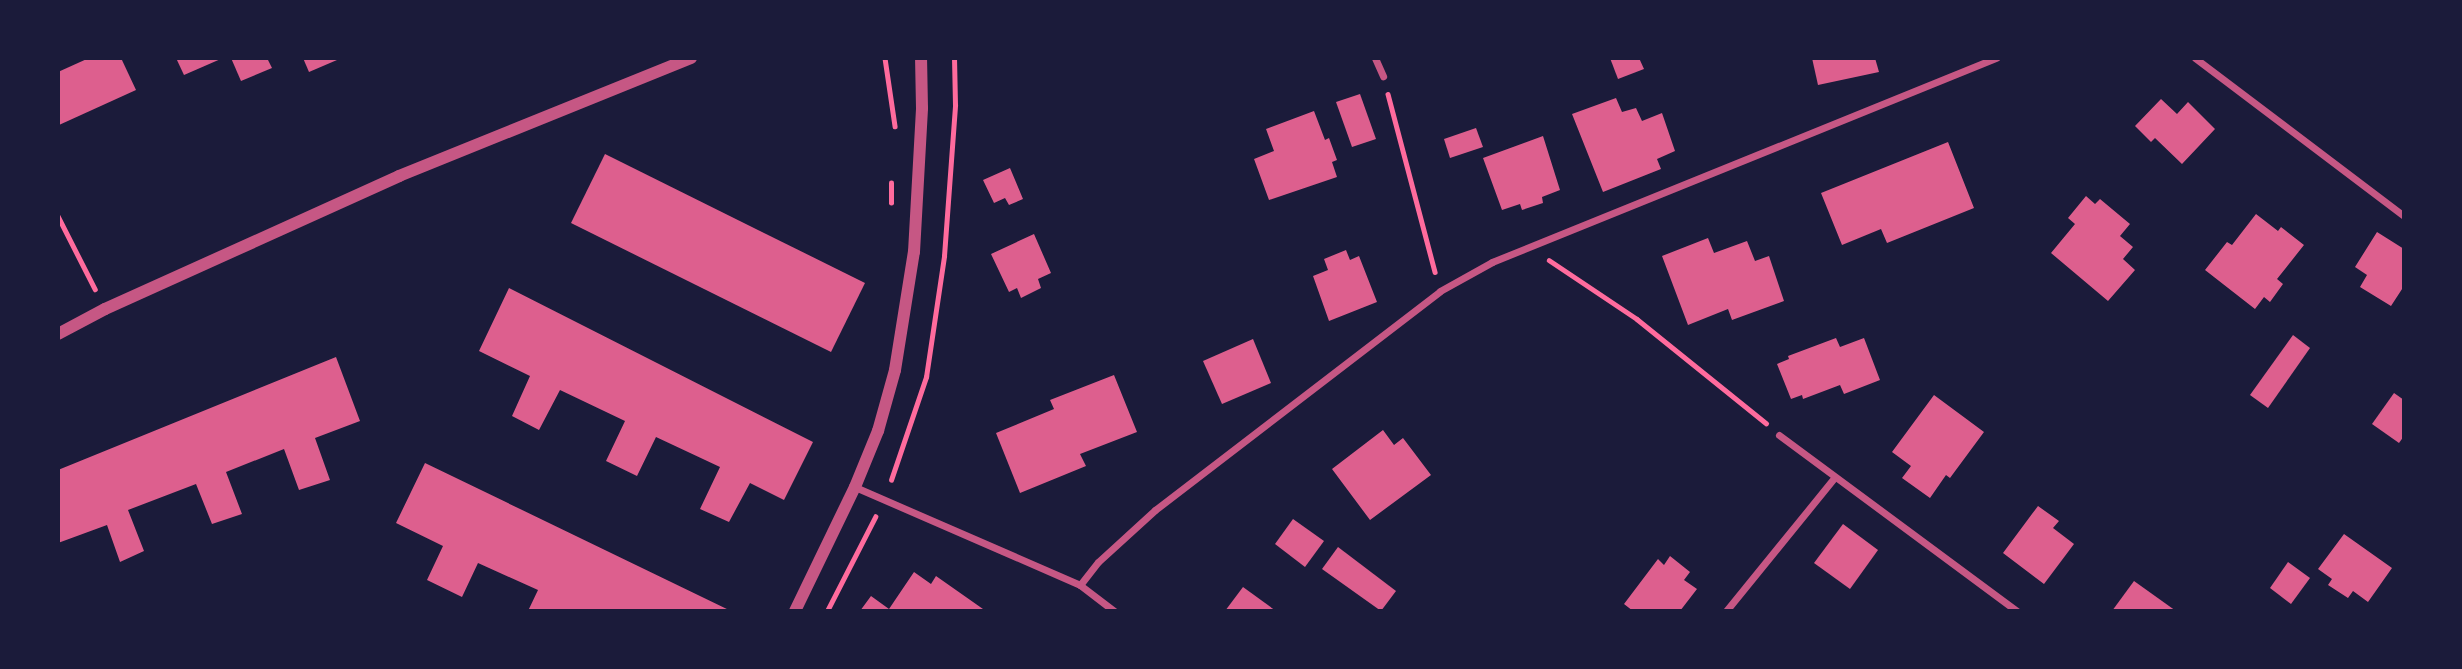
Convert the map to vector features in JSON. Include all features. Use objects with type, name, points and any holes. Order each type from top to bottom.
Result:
[{"type":"street","points":[[58,334],[105,309],[399,176],[691,58]]},
{"type":"street","points":[[795,611],[855,487],[878,431],[895,370],[914,252],[922,108],[921,58]]},
{"type":"street","points":[[1375,58],[1383,76]]},
{"type":"street","points":[[1080,585],[1098,562],[1155,510],[1440,291],[1492,262],[1996,58]]},
{"type":"street","points":[[2195,58],[2404,216]]},
{"type":"street","points":[[1779,435],[2017,611]]},
{"type":"street","points":[[1726,611],[1834,478]]},
{"type":"street","points":[[855,487],[1080,585],[1114,611]]},
{"type":"path","points":[[885,58],[895,128]]},
{"type":"path","points":[[1383,76],[1440,291]]},
{"type":"path","points":[[891,207],[892,180]]},
{"type":"path","points":[[58,216],[105,309]]},
{"type":"path","points":[[1546,258],[1637,319],[1779,435]]},
{"type":"building","points":[[89,58],[121,58],[136,90],[59,125],[58,72]]},
{"type":"building","points":[[176,58],[223,58],[184,75]]},
{"type":"building","points":[[231,58],[267,58],[272,68],[241,81]]},
{"type":"building","points":[[303,58],[336,58],[337,60],[309,72]]},
{"type":"building","points":[[1610,58],[1639,58],[1644,69],[1618,79]]},
{"type":"building","points":[[1812,58],[1875,58],[1879,72],[1818,85]]},
{"type":"building","points":[[1360,94],[1376,139],[1352,147],[1336,102]]},
{"type":"building","points":[[1616,98],[1622,112],[1636,108],[1642,121],[1662,113],[1675,151],[1657,159],[1661,169],[1603,192],[1572,114]]},
{"type":"building","points":[[2161,99],[2177,114],[2188,102],[2215,129],[2182,164],[2155,138],[2151,142],[2135,126]]},
{"type":"building","points":[[1314,111],[1325,140],[1329,138],[1337,160],[1332,162],[1337,177],[1269,200],[1254,159],[1274,151],[1266,129]]},
{"type":"building","points":[[1476,128],[1483,147],[1450,158],[1444,139]]},
{"type":"building","points":[[1543,136],[1560,190],[1542,197],[1543,203],[1522,210],[1520,204],[1502,210],[1483,158]]},
{"type":"building","points":[[1948,142],[1974,208],[1887,243],[1881,229],[1842,245],[1821,193]]},
{"type":"building","points":[[605,154],[865,283],[831,352],[571,223]]},
{"type":"building","points":[[1010,168],[1023,199],[1009,205],[1005,198],[994,203],[983,180]]},
{"type":"building","points":[[2086,196],[2095,204],[2100,199],[2130,224],[2120,236],[2133,247],[2123,259],[2135,270],[2108,301],[2051,253],[2075,224],[2068,218]]},
{"type":"building","points":[[2256,214],[2278,231],[2281,227],[2304,245],[2277,279],[2283,284],[2270,302],[2264,297],[2255,309],[2205,270],[2227,242],[2232,245]]},
{"type":"building","points":[[2377,232],[2404,249],[2404,286],[2391,306],[2360,287],[2367,275],[2355,267]]},
{"type":"building","points":[[1034,234],[1051,273],[1038,279],[1041,288],[1021,298],[1017,288],[1009,292],[991,254]]},
{"type":"building","points":[[1708,238],[1714,253],[1747,241],[1755,261],[1769,256],[1784,301],[1732,320],[1728,309],[1688,325],[1662,256]]},
{"type":"building","points":[[1346,250],[1350,260],[1359,256],[1377,302],[1329,321],[1313,276],[1328,270],[1324,259]]},
{"type":"building","points":[[509,288],[813,442],[784,500],[750,483],[729,522],[700,509],[720,467],[656,437],[637,476],[606,461],[625,421],[560,390],[539,430],[512,416],[530,376],[479,351]]},
{"type":"building","points":[[2293,335],[2310,348],[2268,408],[2250,395]]},
{"type":"building","points":[[1836,338],[1840,347],[1864,338],[1880,380],[1844,394],[1840,385],[1803,399],[1802,395],[1791,399],[1777,364],[1789,359],[1788,356]]},
{"type":"building","points":[[1253,339],[1271,383],[1222,404],[1203,361]]},
{"type":"building","points":[[336,357],[360,421],[315,438],[330,480],[299,490],[284,449],[226,472],[242,514],[212,524],[196,484],[128,510],[144,551],[120,562],[107,525],[58,543],[58,470]]},
{"type":"building","points":[[1114,375],[1137,432],[1080,454],[1086,466],[1020,493],[996,433],[1054,409],[1050,400]]},
{"type":"building","points":[[2394,393],[2404,400],[2404,436],[2399,443],[2372,424]]},
{"type":"building","points":[[1934,395],[1984,432],[1950,478],[1946,475],[1930,498],[1902,478],[1911,466],[1892,452]]},
{"type":"building","points":[[1383,430],[1394,445],[1403,438],[1431,475],[1370,520],[1332,469]]},
{"type":"building","points":[[425,463],[731,611],[528,611],[538,590],[478,563],[462,597],[427,580],[443,546],[396,523]]},
{"type":"building","points":[[2038,506],[2059,521],[2053,528],[2074,544],[2044,584],[2003,553]]},
{"type":"building","points":[[1293,519],[1324,541],[1305,567],[1275,544]]},
{"type":"building","points":[[1843,524],[1878,550],[1850,589],[1814,563]]},
{"type":"building","points":[[2344,534],[2392,568],[2368,602],[2353,591],[2348,598],[2328,585],[2332,579],[2318,569]]},
{"type":"building","points":[[1338,547],[1396,591],[1381,611],[1322,569]]},
{"type":"building","points":[[1670,556],[1690,572],[1684,580],[1697,589],[1680,611],[1633,611],[1624,604],[1658,559],[1664,565]]},
{"type":"building","points":[[2288,562],[2310,578],[2291,604],[2270,588]]},
{"type":"building","points":[[914,572],[931,584],[936,576],[983,609],[860,611],[871,596],[889,609]]},
{"type":"building","points":[[2134,581],[2176,611],[2112,611]]},
{"type":"building","points":[[1243,587],[1276,611],[1225,611]]}]
